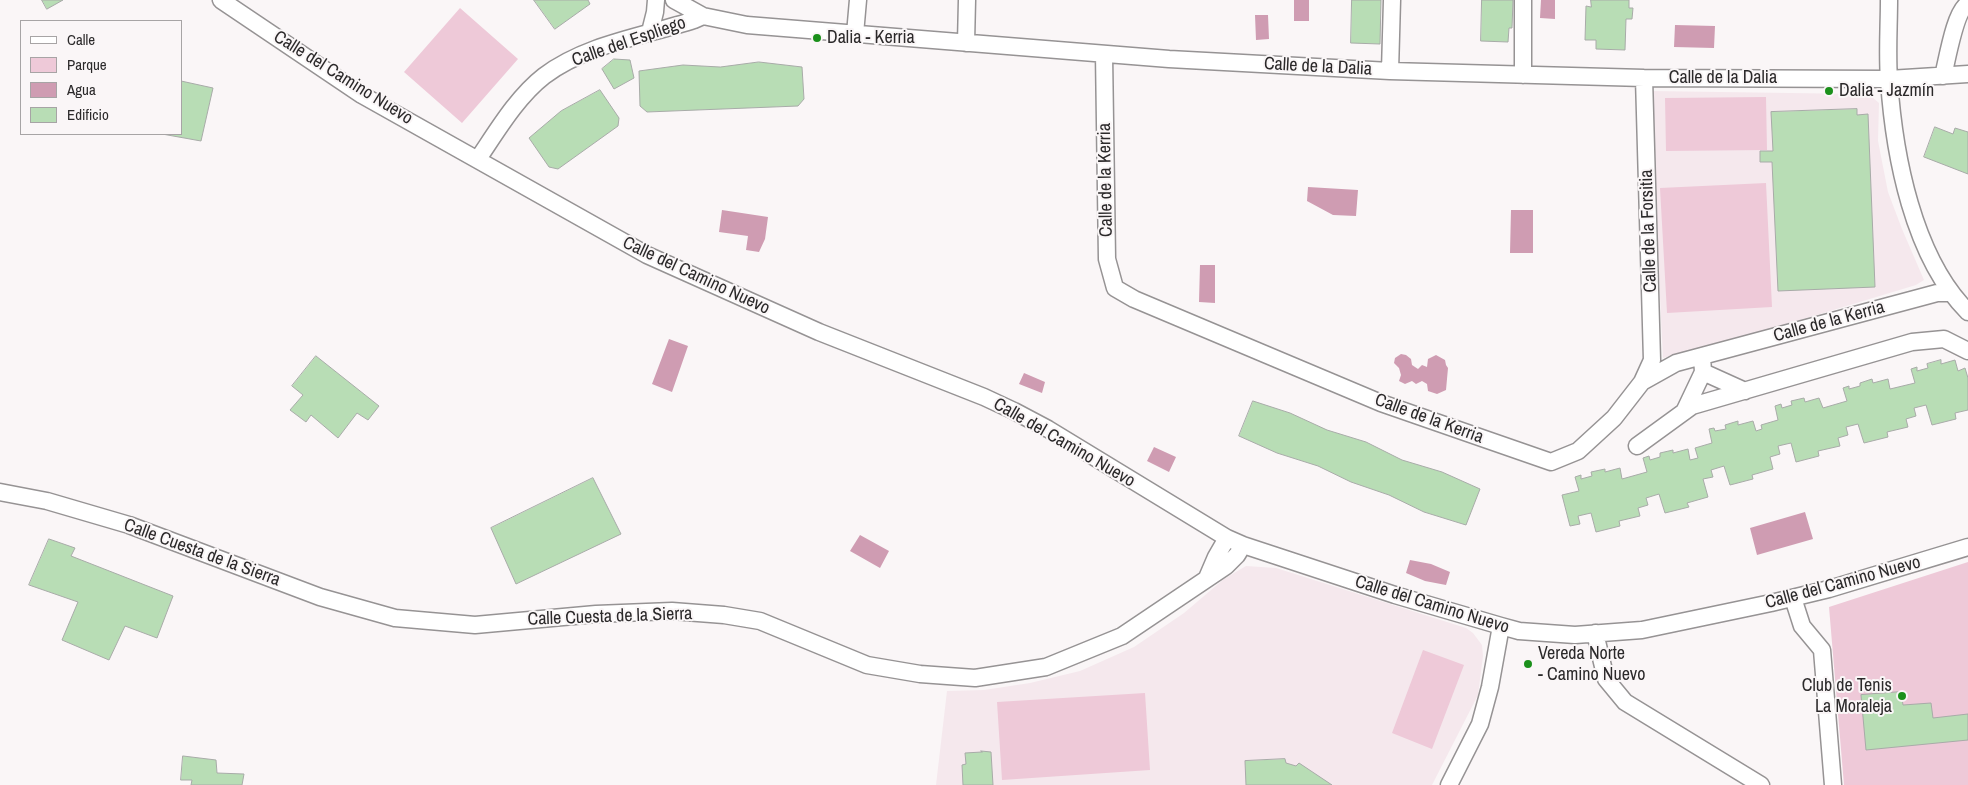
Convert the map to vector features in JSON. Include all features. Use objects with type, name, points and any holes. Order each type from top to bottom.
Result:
[{"type":"street","name":"Calle del Camino Nuevo","points":[[221,0],[362,94],[647,255],[793,321],[984,397],[1014,411],[1048,429],[1227,538],[1395,595],[1500,626],[1542,633],[1575,635],[1642,630],[1829,589],[1968,547]]},
{"type":"street","points":[[650,32],[656,0]]},
{"type":"street","name":"Calle de la Dalia","points":[[674,0],[703,16],[747,25],[1169,60],[1390,71],[1644,78],[1889,79],[1968,74]]},
{"type":"street","points":[[855,34],[858,0]]},
{"type":"street","points":[[966,43],[967,0]]},
{"type":"street","points":[[1390,71],[1392,0]]},
{"type":"street","points":[[1523,0],[1523,75]]},
{"type":"street","points":[[1889,0],[1889,79],[1896,147],[1914,218],[1934,266],[1950,294],[1968,312]]},
{"type":"street","points":[[1943,76],[1958,16],[1964,6],[1968,4]]},
{"type":"street","name":"Calle del Espliego","points":[[478,159],[510,112],[544,76],[586,53],[703,16]]},
{"type":"street","name":"Calle de la Kerria","points":[[1104,54],[1107,259],[1115,288],[1134,299],[1381,402],[1551,462],[1578,451],[1614,418],[1642,382],[1676,363],[1702,364],[1937,293],[1950,294]]},
{"type":"street","name":"Calle de la Forsitia","points":[[1642,382],[1652,360],[1644,78]]},
{"type":"street","points":[[1637,446],[1692,406],[1912,342],[1944,339],[1968,351]]},
{"type":"street","points":[[1684,412],[1702,364],[1745,391]]},
{"type":"street","name":"Calle Cuesta de la Sierra","points":[[0,492],[47,501],[129,525],[320,597],[395,618],[475,625],[596,614],[643,612],[672,611],[724,615],[760,621],[867,665],[920,674],[975,678],[1046,667],[1122,636],[1226,566],[1237,555],[1243,545]]},
{"type":"street","points":[[1206,578],[1227,538]]},
{"type":"street","points":[[1793,598],[1802,626],[1822,650],[1833,785]]},
{"type":"street","points":[[1449,785],[1480,724],[1490,687],[1500,626]]},
{"type":"street","points":[[1595,633],[1606,679],[1625,702],[1761,785]]},
{"type":"shaded area","points":[[1650,91],[1860,94],[1872,97],[1879,103],[1878,141],[1888,192],[1924,280],[1916,285],[1787,324],[1663,358]]},
{"type":"shaded area","points":[[1246,566],[1276,568],[1466,628],[1473,633],[1482,645],[1483,656],[1478,695],[1432,785],[936,785],[947,691],[984,690],[1030,683],[1080,671],[1134,647],[1184,613],[1224,579]]},
{"type":"green space","points":[[460,8],[518,59],[462,123],[404,72]]},
{"type":"green space","points":[[1766,97],[1767,150],[1666,151],[1665,98]]},
{"type":"green space","points":[[1766,183],[1772,307],[1667,313],[1660,188]]},
{"type":"green space","name":"Club de Tenis La Moraleja","points":[[1968,562],[1968,785],[1844,785],[1829,607]]},
{"type":"green space","points":[[1423,650],[1464,665],[1432,749],[1392,733]]},
{"type":"green space","points":[[1145,693],[1150,770],[1002,780],[997,702]]},
{"type":"water","points":[[1294,0],[1309,0],[1309,21],[1294,21]]},
{"type":"water","points":[[1541,0],[1555,0],[1555,19],[1540,18]]},
{"type":"water","points":[[1255,15],[1268,15],[1269,39],[1256,40]]},
{"type":"water","points":[[1675,25],[1715,26],[1714,48],[1674,47]]},
{"type":"water","points":[[1308,187],[1358,190],[1356,216],[1333,215],[1307,201]]},
{"type":"water","points":[[722,210],[768,217],[765,239],[759,252],[746,250],[748,236],[719,232]]},
{"type":"water","points":[[1511,210],[1533,210],[1533,253],[1510,253]]},
{"type":"water","points":[[1200,265],[1215,265],[1215,303],[1199,302]]},
{"type":"water","points":[[669,339],[688,346],[672,392],[652,384]]},
{"type":"water","points":[[1401,354],[1411,359],[1412,365],[1418,369],[1422,365],[1427,367],[1428,359],[1436,355],[1445,360],[1448,368],[1446,390],[1437,394],[1428,391],[1427,384],[1422,381],[1416,384],[1412,381],[1405,384],[1399,381],[1401,375],[1399,368],[1394,363],[1395,358]]},
{"type":"water","points":[[1024,373],[1045,382],[1042,393],[1019,384]]},
{"type":"water","points":[[1154,447],[1176,457],[1169,472],[1147,461]]},
{"type":"water","points":[[1805,512],[1813,539],[1757,555],[1750,528]]},
{"type":"water","points":[[860,535],[889,551],[880,568],[850,551]]},
{"type":"water","points":[[1410,560],[1431,564],[1450,572],[1446,585],[1425,581],[1406,573]]},
{"type":"building","points":[[42,0],[63,0],[47,9]]},
{"type":"building","points":[[534,0],[588,0],[590,4],[555,29]]},
{"type":"building","points":[[1352,0],[1381,0],[1380,44],[1351,43]]},
{"type":"building","points":[[1482,0],[1513,0],[1512,28],[1509,28],[1508,42],[1481,41]]},
{"type":"building","points":[[1591,0],[1629,0],[1629,8],[1633,8],[1632,19],[1626,19],[1625,50],[1596,49],[1596,40],[1585,40],[1586,6],[1591,7]]},
{"type":"building","points":[[614,59],[630,60],[634,78],[614,89],[602,69]]},
{"type":"building","points":[[759,62],[802,67],[804,99],[798,106],[647,112],[640,106],[639,71],[683,65],[720,67]]},
{"type":"building","points":[[182,81],[213,88],[201,141],[168,135],[182,135]]},
{"type":"building","points":[[600,90],[619,118],[618,126],[558,169],[549,167],[529,138],[561,111]]},
{"type":"building","points":[[1857,109],[1857,115],[1868,114],[1875,287],[1778,291],[1772,162],[1760,162],[1760,151],[1773,151],[1771,112]]},
{"type":"building","points":[[1935,127],[1953,134],[1955,128],[1968,132],[1968,174],[1924,157]]},
{"type":"building","points":[[316,356],[379,406],[368,420],[357,413],[338,438],[311,415],[306,422],[290,410],[303,395],[292,386]]},
{"type":"building","points":[[1941,360],[1941,364],[1955,360],[1958,371],[1965,368],[1968,378],[1968,410],[1955,413],[1956,419],[1932,425],[1926,405],[1914,408],[1916,416],[1906,419],[1908,427],[1887,432],[1888,437],[1864,443],[1858,424],[1846,427],[1848,435],[1838,438],[1840,446],[1818,451],[1819,456],[1796,462],[1791,443],[1778,446],[1780,454],[1770,457],[1773,469],[1752,475],[1753,479],[1730,485],[1724,466],[1711,470],[1713,477],[1703,479],[1708,497],[1687,503],[1689,507],[1665,513],[1659,494],[1646,498],[1648,505],[1638,508],[1640,516],[1619,521],[1620,526],[1596,532],[1591,513],[1578,516],[1580,524],[1570,526],[1562,495],[1579,491],[1575,477],[1581,475],[1581,479],[1592,476],[1591,472],[1605,469],[1605,472],[1620,468],[1622,479],[1647,472],[1643,458],[1649,456],[1650,460],[1660,457],[1660,453],[1673,450],[1673,453],[1688,449],[1690,460],[1698,458],[1695,448],[1712,443],[1709,429],[1714,428],[1715,431],[1726,429],[1725,425],[1738,421],[1738,425],[1753,421],[1756,431],[1762,429],[1761,425],[1778,420],[1775,406],[1781,404],[1782,408],[1792,405],[1791,401],[1804,398],[1805,402],[1819,398],[1823,408],[1847,401],[1843,388],[1849,386],[1849,389],[1860,386],[1860,383],[1872,379],[1873,383],[1888,379],[1890,389],[1915,383],[1911,369],[1917,367],[1917,371],[1928,368],[1927,364]]},
{"type":"building","points":[[1253,401],[1290,413],[1327,430],[1366,442],[1402,460],[1442,472],[1480,489],[1466,525],[1424,512],[1389,495],[1351,482],[1318,466],[1277,453],[1239,436]]},
{"type":"building","points":[[593,478],[621,534],[516,584],[491,528]]},
{"type":"building","points":[[49,539],[75,548],[71,556],[173,596],[157,638],[125,626],[109,660],[62,640],[78,602],[29,585]]},
{"type":"building","points":[[1901,692],[1903,705],[1931,703],[1933,718],[1968,714],[1968,740],[1866,750],[1861,695]]},
{"type":"building","points":[[991,752],[993,785],[963,785],[962,765],[966,764],[965,753]]},
{"type":"building","points":[[183,756],[216,760],[217,773],[244,774],[242,785],[191,785],[192,780],[181,780]]},
{"type":"building","points":[[1285,759],[1286,763],[1296,766],[1299,763],[1332,785],[1246,785],[1245,761]]},
{"type":"place","name":"Dalia - Kerria","points":[[817,38]]},
{"type":"place","name":"Dalia - Jazmín","points":[[1829,91]]},
{"type":"place","name":"Vereda Norte - Camino Nuevo","points":[[1528,664]]},
{"type":"place","name":"Club de Tenis La Moraleja","points":[[1902,696]]}]
